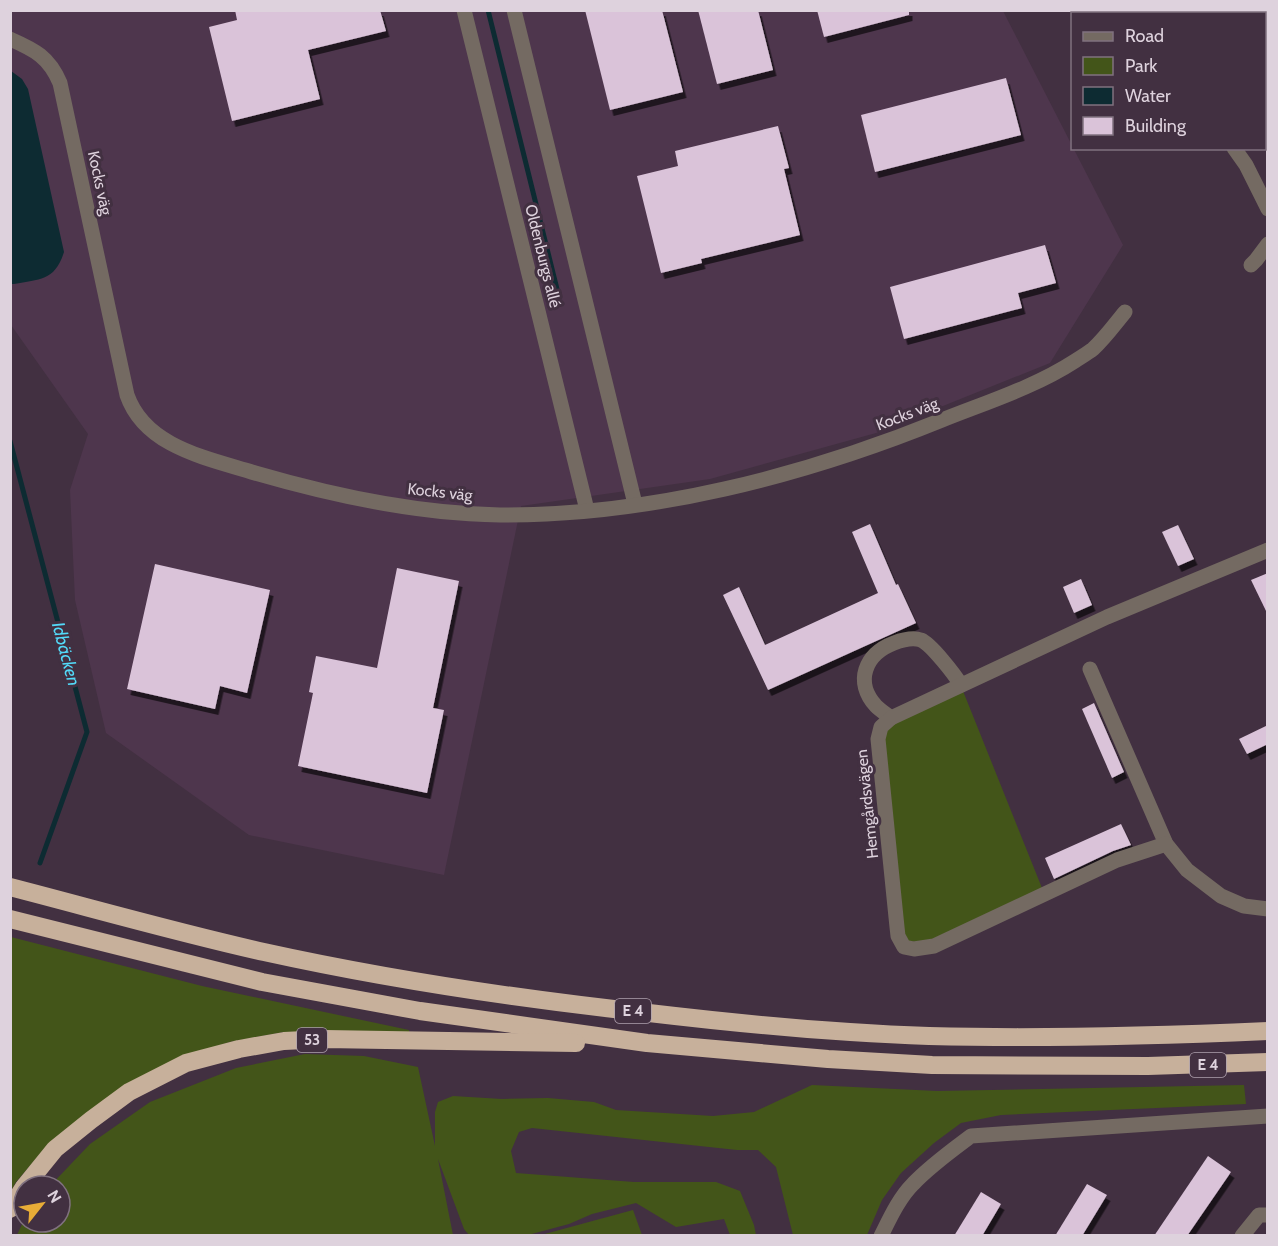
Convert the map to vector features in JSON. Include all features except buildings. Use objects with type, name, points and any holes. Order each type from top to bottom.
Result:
[{"type":"highway","name":"E 4","points":[[10,887],[264,952],[423,982],[609,1009],[756,1025],[928,1036],[1069,1038],[1268,1031]]},
{"type":"highway","name":"E 4","points":[[10,919],[262,982],[420,1011],[647,1043],[828,1059],[932,1065],[1148,1066],[1268,1062]]},
{"type":"highway","name":"53","points":[[34,1174],[55,1149],[129,1092],[186,1063],[239,1049],[284,1041],[325,1039],[647,1043]]},
{"type":"street","name":"Oldenburgs allé","points":[[464,10],[586,510]]},
{"type":"street","name":"Oldenburgs allé","points":[[514,10],[635,504]]},
{"type":"street","name":"Kocks väg","points":[[10,39],[39,53],[50,62],[60,83],[126,395],[132,410],[143,425],[167,442],[227,464],[303,487],[358,500],[470,514],[545,514],[586,510],[713,490],[780,475],[843,456],[914,432],[1052,376],[1092,350],[1125,312]]},
{"type":"street","points":[[1235,150],[1246,165],[1268,209]]},
{"type":"street","points":[[1251,265],[1268,244]]},
{"type":"street","points":[[961,685],[929,645],[919,639],[909,638],[880,649],[867,664],[866,685],[875,705],[891,718],[1107,617],[1268,550]]},
{"type":"street","points":[[1090,669],[1166,844],[1187,870],[1221,896],[1244,906],[1268,909]]},
{"type":"street","name":"Hemgårdsvägen","points":[[891,718],[881,727],[878,740],[898,936],[904,947],[914,950],[934,946],[1117,861],[1166,844]]},
{"type":"street","points":[[881,1236],[892,1213],[911,1185],[972,1136],[1268,1116]]},
{"type":"street","points":[[1242,1236],[1259,1215],[1268,1215]]},
{"type":"shaded area","points":[[10,11],[1003,11],[1071,144],[1071,150],[1074,150],[1123,245],[1050,363],[876,433],[710,479],[521,506],[444,875],[249,835],[106,733],[75,600],[70,490],[88,434],[11,325]]},
{"type":"green space","points":[[963,691],[1044,893],[934,943],[904,941],[882,741],[888,725]]},
{"type":"green space","points":[[11,937],[202,986],[409,1030],[409,1034],[284,1032],[230,1042],[183,1057],[47,1146],[23,1174],[12,1174],[11,1191]]},
{"type":"green space","points":[[305,1054],[364,1056],[418,1067],[435,1146],[435,1112],[438,1102],[453,1096],[502,1099],[548,1098],[594,1102],[616,1110],[713,1116],[754,1112],[812,1085],[937,1091],[1244,1085],[1246,1104],[1001,1115],[961,1123],[934,1143],[901,1173],[882,1200],[867,1235],[793,1235],[776,1167],[758,1150],[737,1150],[532,1128],[519,1132],[511,1151],[516,1173],[634,1182],[716,1182],[740,1191],[756,1235],[730,1235],[724,1219],[676,1227],[636,1203],[592,1214],[569,1224],[528,1235],[469,1235],[464,1229],[438,1159],[453,1235],[17,1235],[72,1234],[72,1174],[61,1174],[90,1144],[150,1102],[236,1068]]},
{"type":"green space","points":[[633,1210],[642,1235],[541,1235]]},
{"type":"water","points":[[11,71],[22,79],[28,89],[64,252],[51,274],[14,284],[10,284]]},
{"type":"waterway","points":[[488,10],[557,289]]},
{"type":"waterway","name":"Idbäcken","points":[[10,441],[87,732],[40,863]]}]
